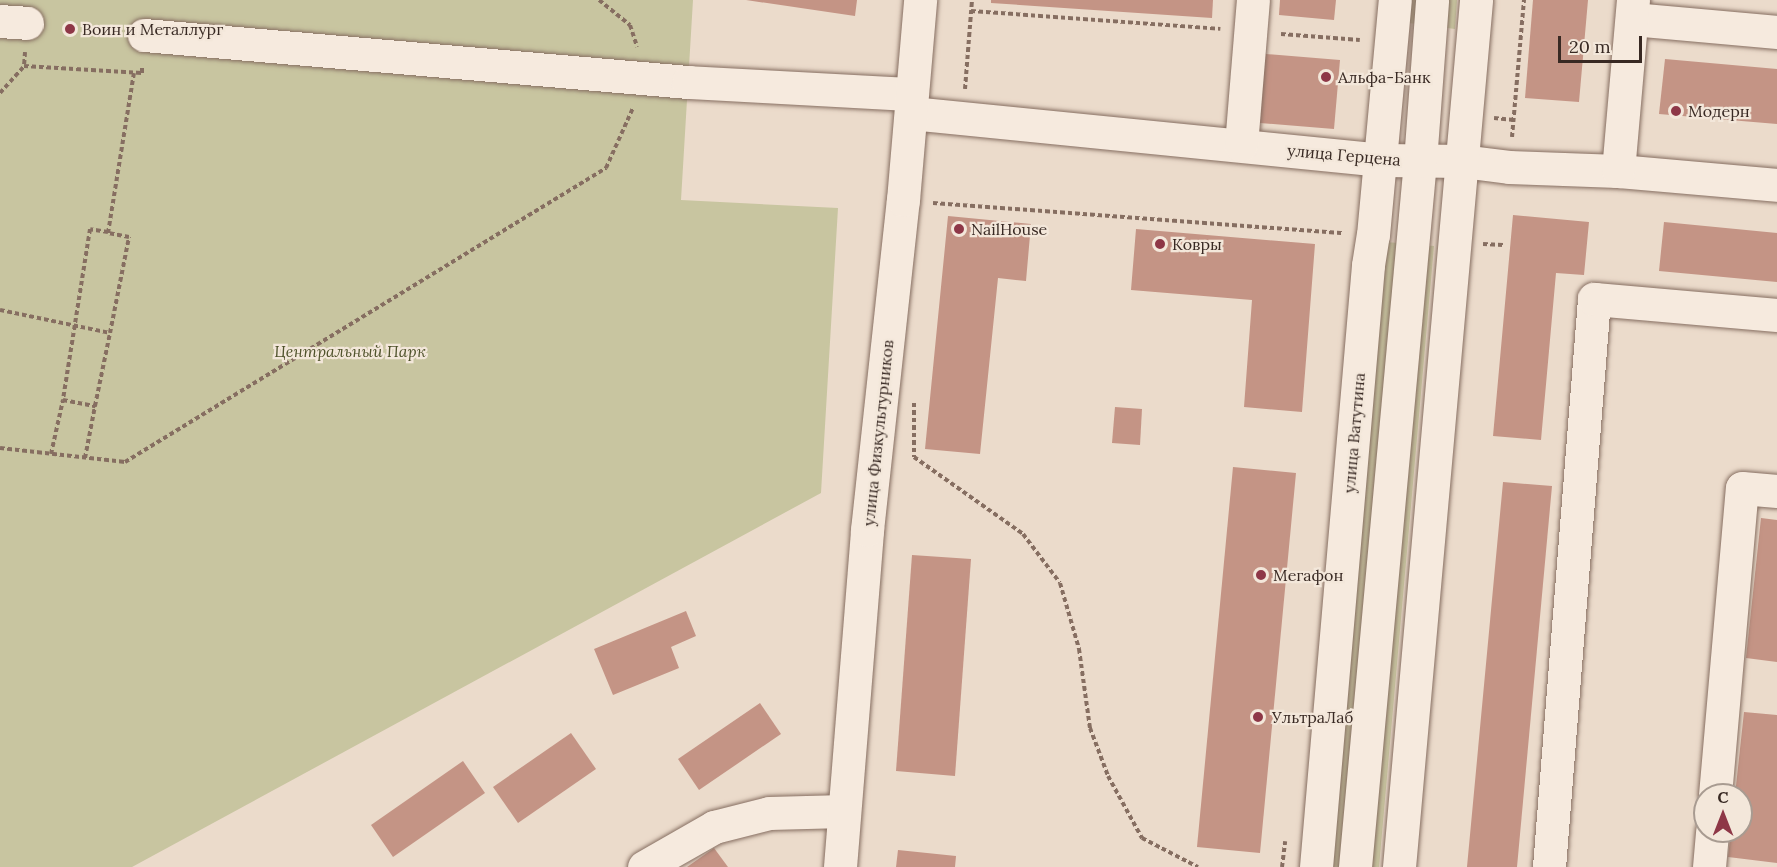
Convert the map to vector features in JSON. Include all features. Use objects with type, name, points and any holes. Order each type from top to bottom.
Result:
[{"type":"street","name":"улица Физкультурников","points":[[840,867],[867,530],[903,200],[920,0]]},
{"type":"street","name":"улица Ватутина","points":[[1316,867],[1368,265],[1373,235],[1395,0]]},
{"type":"street","points":[[1355,867],[1420,161],[1432,0]]},
{"type":"street","points":[[1399,867],[1476,0]]},
{"type":"street","points":[[1618,171],[1632,10],[1777,32]]},
{"type":"street","points":[[1241,145],[1251,16]]},
{"type":"street","name":"улица Герцена","points":[[144,35],[646,77],[911,103],[1241,145],[1380,160],[1462,161],[1509,167],[1618,171],[1777,186]]},
{"type":"street","points":[[1549,867],[1594,299],[1777,315]]},
{"type":"street","points":[[1716,783],[1742,488],[1777,492]]},
{"type":"street","points":[[644,867],[714,827],[769,813],[843,811]]},
{"type":"street","points":[[1709,867],[1711,843]]},
{"type":"path","points":[[0,448],[125,462],[606,168],[646,77],[630,25],[599,0]]},
{"type":"path","points":[[964,96],[972,0]]},
{"type":"path","points":[[1509,167],[1524,0]]},
{"type":"path","points":[[971,11],[1251,16],[1364,40]]},
{"type":"path","points":[[14,22],[24,66]]},
{"type":"path","points":[[24,66],[142,73],[144,35]]},
{"type":"path","points":[[0,93],[24,66]]},
{"type":"path","points":[[108,232],[134,73]]},
{"type":"path","points":[[903,200],[1373,235]]},
{"type":"path","points":[[51,454],[76,327],[90,230],[108,232],[129,237],[85,458]]},
{"type":"path","points":[[1454,242],[1503,245]]},
{"type":"path","points":[[0,310],[110,333]]},
{"type":"path","points":[[914,395],[914,457],[1023,534],[1060,583],[1079,648],[1090,728],[1108,776],[1142,838],[1198,867]]},
{"type":"path","points":[[63,400],[95,406]]},
{"type":"green space","name":"Центральный Парк","points":[[0,0],[693,0],[681,200],[838,208],[821,493],[132,867],[0,867]]},
{"type":"green space","points":[[1404,0],[1457,0],[1455,29],[1401,22]]},
{"type":"green space","points":[[1386,242],[1434,246],[1379,867],[1332,867]]},
{"type":"building","points":[[746,0],[857,0],[855,16]]},
{"type":"building","points":[[991,0],[1213,0],[1212,18],[991,3]]},
{"type":"building","points":[[1280,0],[1336,0],[1334,20],[1279,15]]},
{"type":"building","points":[[1533,0],[1588,0],[1579,102],[1525,98]]},
{"type":"building","points":[[1253,53],[1340,60],[1334,129],[1248,122]]},
{"type":"building","points":[[1665,59],[1777,69],[1777,124],[1659,114]]},
{"type":"building","points":[[1513,215],[1589,222],[1584,275],[1556,273],[1541,440],[1493,436]]},
{"type":"building","points":[[948,216],[1031,224],[1026,281],[998,278],[980,454],[925,449]]},
{"type":"building","points":[[1664,222],[1777,233],[1777,282],[1659,271]]},
{"type":"building","points":[[1136,229],[1315,244],[1302,412],[1244,407],[1252,300],[1131,290]]},
{"type":"building","points":[[1115,407],[1142,409],[1140,445],[1112,443]]},
{"type":"building","points":[[1233,467],[1296,473],[1260,853],[1197,847]]},
{"type":"building","points":[[1503,482],[1552,486],[1517,867],[1467,867]]},
{"type":"building","points":[[1761,518],[1777,520],[1777,662],[1746,658]]},
{"type":"building","points":[[912,555],[971,559],[955,776],[896,771]]},
{"type":"building","points":[[686,611],[696,636],[671,647],[679,668],[613,695],[594,649]]},
{"type":"building","points":[[760,703],[781,734],[699,790],[678,759]]},
{"type":"building","points":[[1744,712],[1777,715],[1777,863],[1728,857],[1730,843],[1753,843],[1753,783],[1736,783]]},
{"type":"building","points":[[571,733],[596,769],[518,823],[493,787]]},
{"type":"building","points":[[463,761],[485,793],[393,857],[371,825]]},
{"type":"building","points":[[714,848],[728,867],[687,867]]},
{"type":"building","points":[[898,850],[956,856],[955,867],[896,867]]},
{"type":"place","name":"Воин и Металлург","points":[[70,29]]},
{"type":"place","name":"Альфа-Банк","points":[[1326,77]]},
{"type":"place","name":"Модерн","points":[[1676,111]]},
{"type":"place","name":"NailHouse","points":[[959,229]]},
{"type":"place","name":"Ковры","points":[[1160,244]]},
{"type":"place","name":"Мегафон","points":[[1261,575]]},
{"type":"place","name":"УльтраЛаб","points":[[1258,717]]}]
